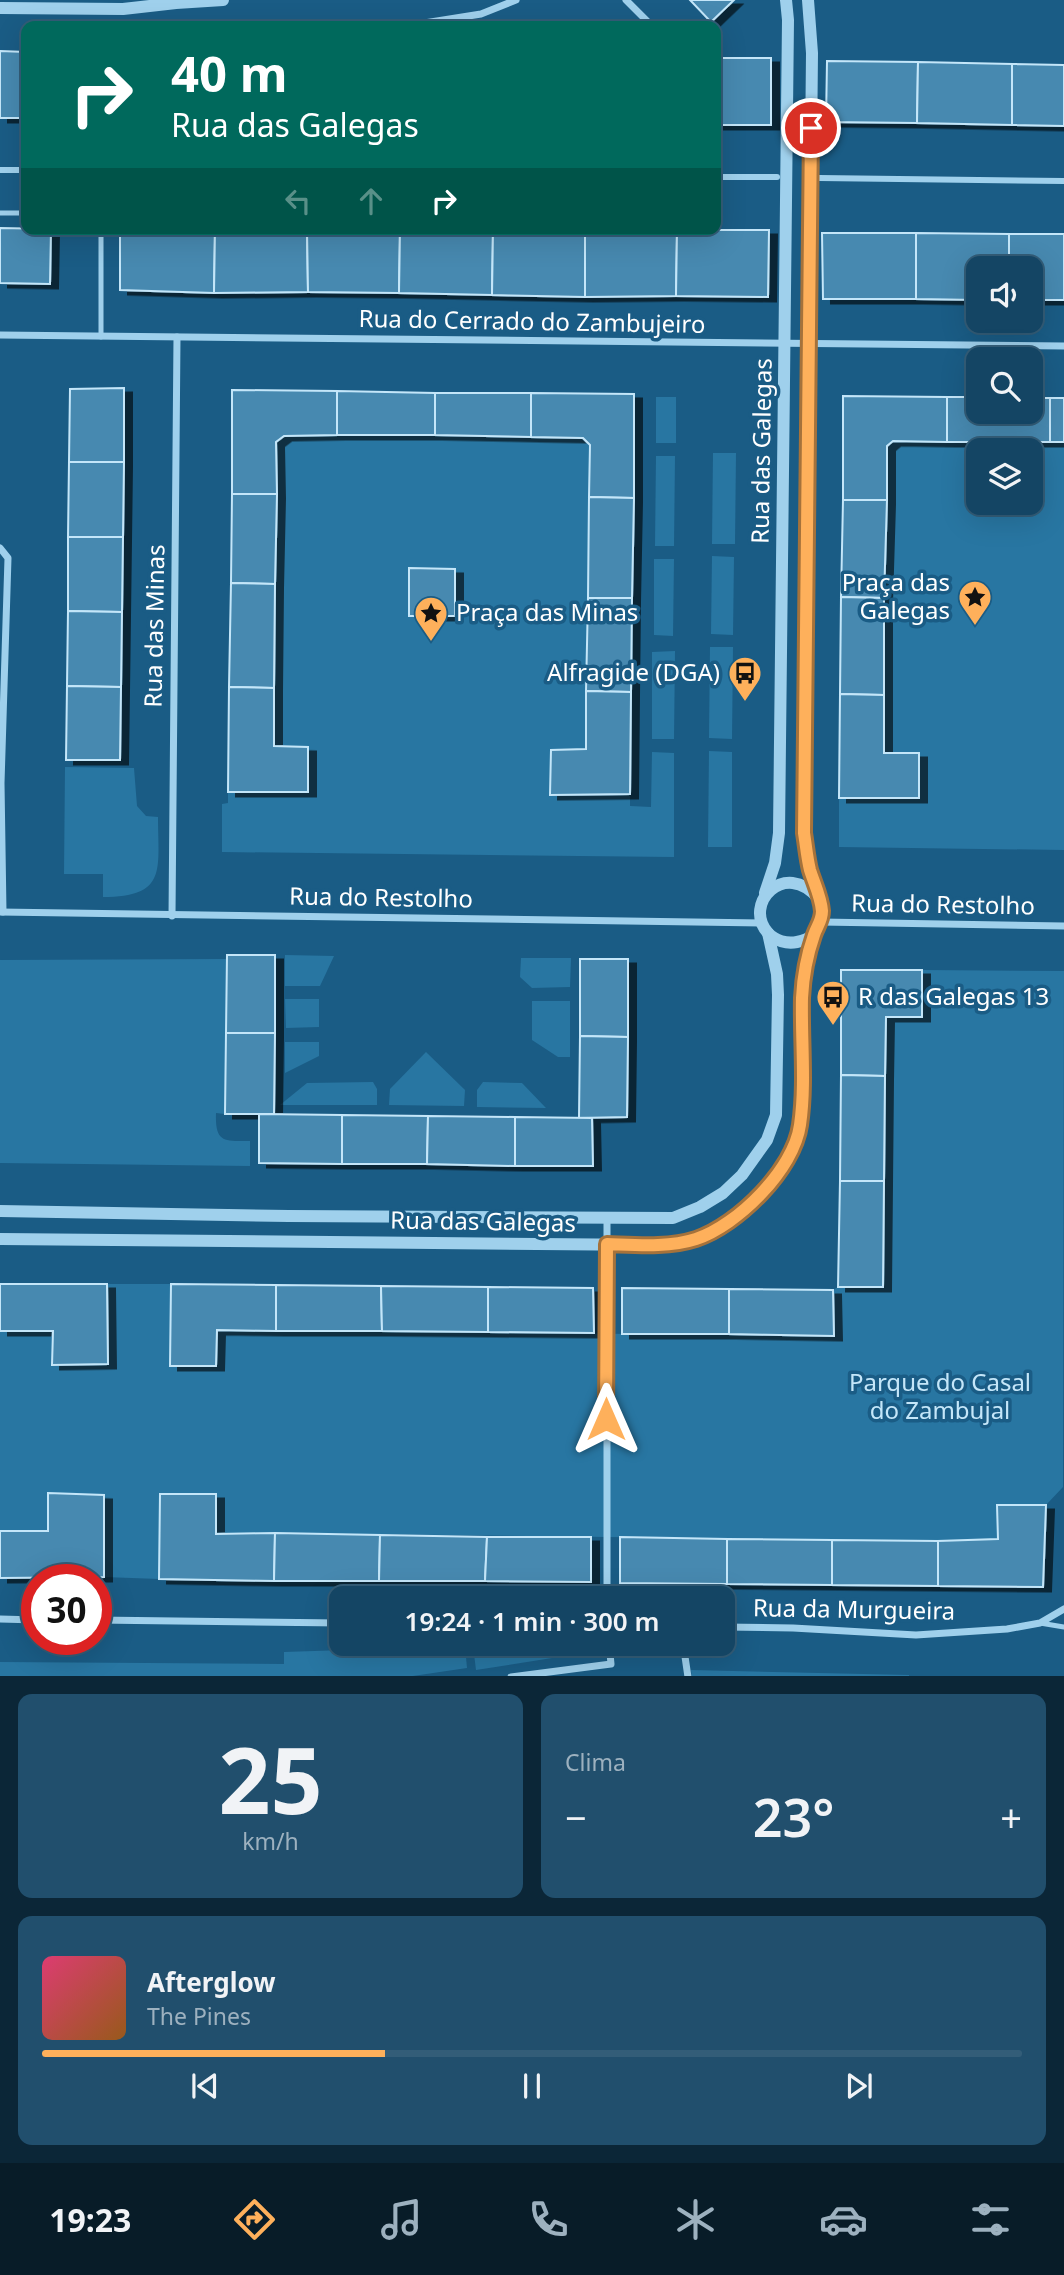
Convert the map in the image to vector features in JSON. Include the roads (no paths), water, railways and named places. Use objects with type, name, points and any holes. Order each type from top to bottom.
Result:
[{"type":"street","points":[[0,8],[123,9],[180,1],[223,0]]},
{"type":"street","points":[[437,21],[481,14],[516,0]]},
{"type":"street","points":[[626,0],[647,21]]},
{"type":"street","name":"Rua das Galegas","points":[[763,900],[775,863],[779,833],[788,20],[786,0]]},
{"type":"street","name":"Rua das Galegas","points":[[808,0],[812,53],[804,833],[818,898]]},
{"type":"street","points":[[0,170],[21,170]]},
{"type":"street","points":[[721,177],[777,177]]},
{"type":"street","points":[[819,178],[1064,181]]},
{"type":"street","name":"Rua do Cerrado do Zambujeiro","points":[[0,335],[1064,346]]},
{"type":"street","name":"Rua das Minas","points":[[172,916],[177,337]]},
{"type":"street","points":[[0,548],[8,558],[1,782],[1,912]]},
{"type":"street","points":[[801,883],[811,889],[818,898],[822,909],[818,928],[803,941],[791,944],[778,940],[765,928],[760,911],[763,900],[778,884],[801,883]]},
{"type":"street","name":"Rua do Restolho","points":[[1,912],[765,928]]},
{"type":"street","name":"Rua do Restolho","points":[[818,928],[1064,926]]},
{"type":"street","name":"Rua das Galegas","points":[[0,1211],[673,1218],[700,1207],[723,1193],[742,1175],[768,1140],[776,1115],[777,974],[765,928]]},
{"type":"street","name":"Rua das Galegas","points":[[0,1239],[607,1244],[673,1244],[694,1240],[712,1233],[754,1200],[783,1167],[794,1149],[800,1125],[802,995],[805,970],[818,928]]},
{"type":"street","points":[[607,1217],[607,1586]]},
{"type":"street","name":"Rua da Murgueira","points":[[735,1627],[916,1635],[1007,1629],[1040,1623],[1064,1609]]},
{"type":"street","points":[[0,1619],[21,1620]]},
{"type":"street","points":[[112,1620],[329,1623]]},
{"type":"street","points":[[511,1676],[611,1664],[610,1656]]},
{"type":"street","points":[[685,1656],[688,1676]]},
{"type":"lane","points":[[0,213],[21,213]]},
{"type":"lane","points":[[101,337],[102,235]]},
{"type":"lane","points":[[1040,1623],[1064,1627]]},
{"type":"place","name":"Praça das Galegas","points":[[975,627]]},
{"type":"place","name":"Praça das Minas","points":[[431,643]]},
{"type":"place","name":"Alfragide (DGA)","points":[[745,703]]},
{"type":"place","name":"R das Galegas 13","points":[[833,1027]]},
{"type":"park label","name":"Parque do Casal do Zambujal","points":[[940,1397]]}]
